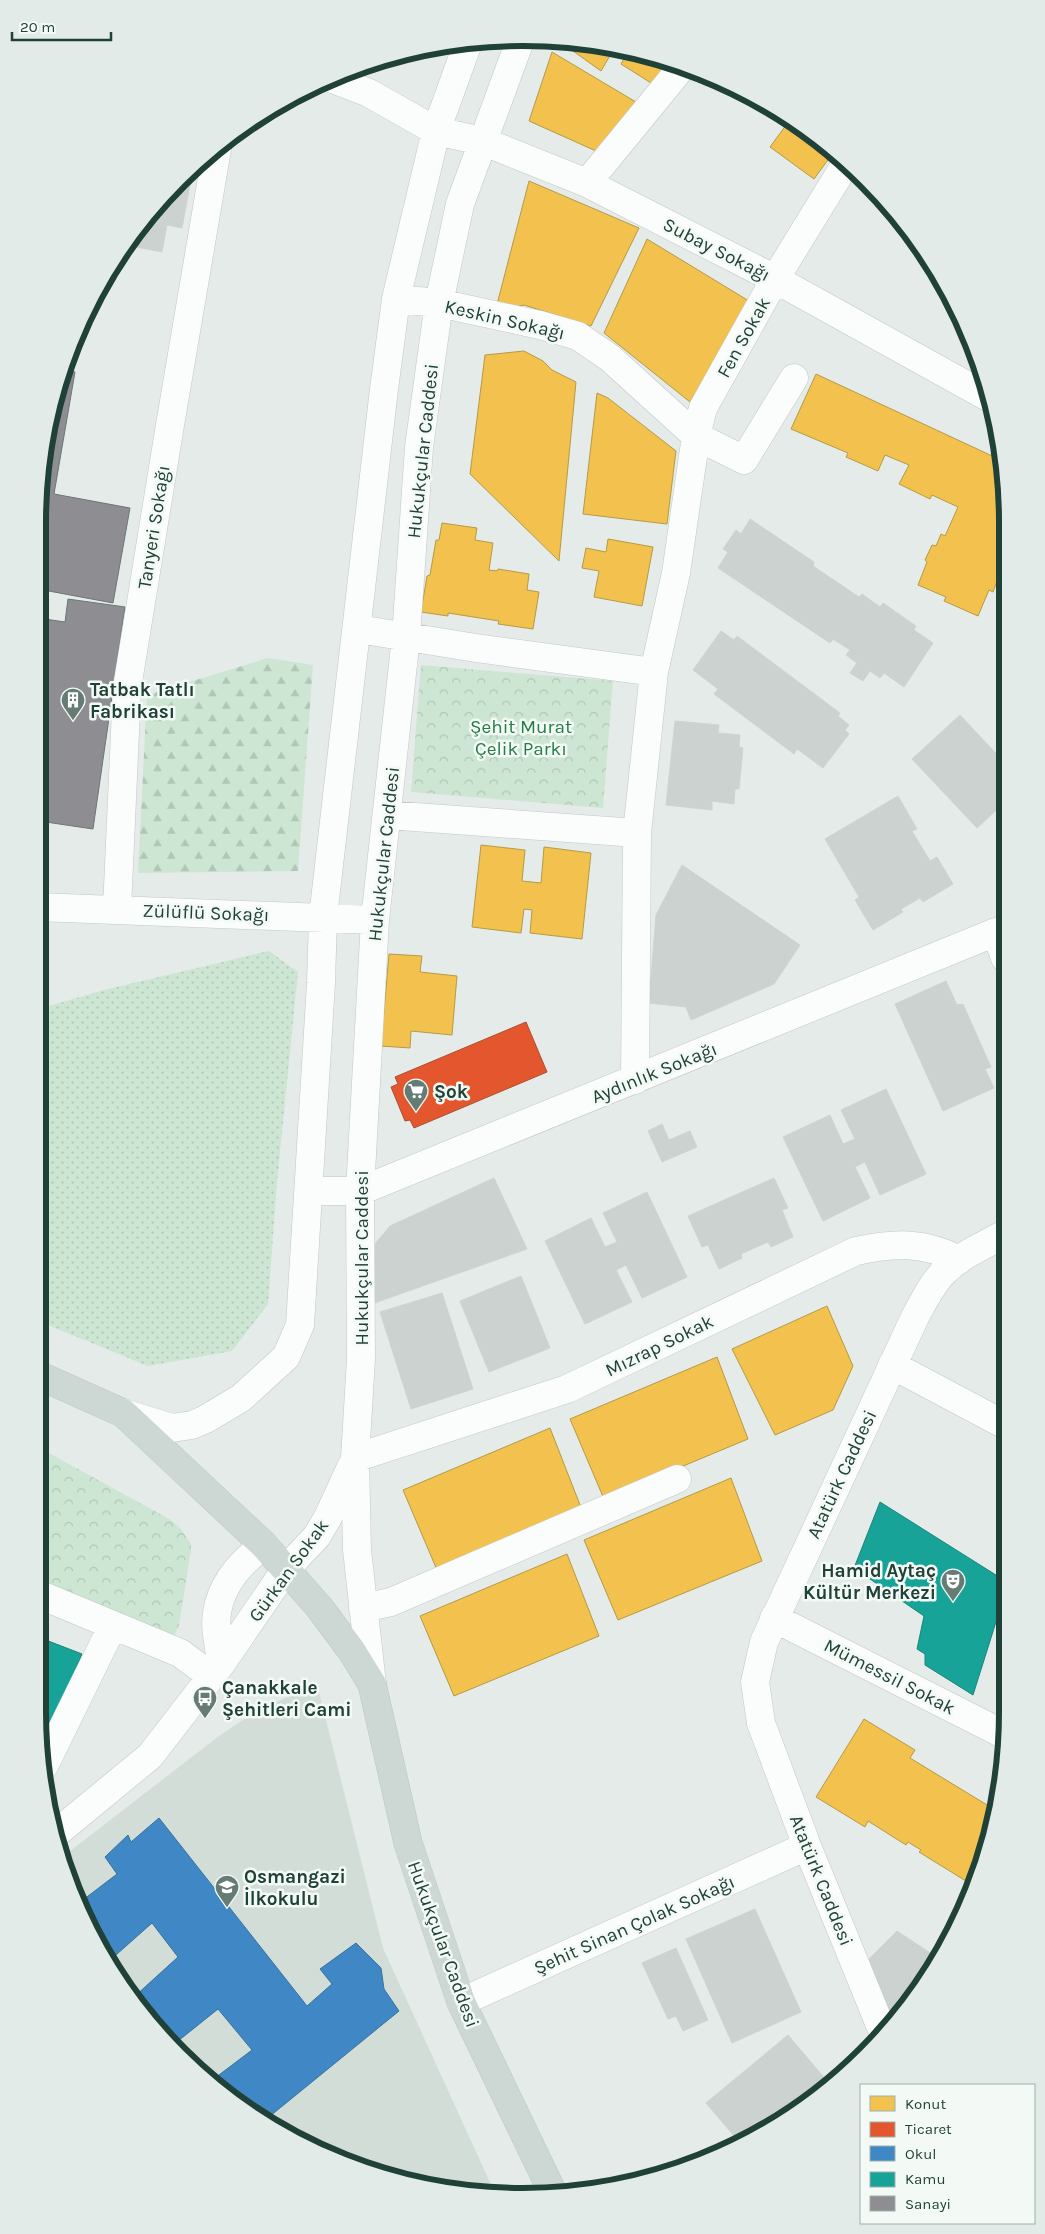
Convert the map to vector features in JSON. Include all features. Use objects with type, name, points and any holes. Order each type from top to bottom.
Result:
[{"type":"main road","name":"Hukukçular Caddesi","points":[[46,1379],[123,1413],[264,1545],[338,1632],[372,1684],[408,1843],[461,2002],[550,2187]]},
{"type":"street","name":"Hukukçular Caddesi","points":[[372,1684],[357,1550],[355,1458],[361,1359],[360,1190],[375,920],[406,637],[419,447],[439,303],[460,204],[517,46]]},
{"type":"street","name":"Hukukçular Caddesi","points":[[123,1413],[172,1428],[192,1425],[221,1411],[241,1398],[286,1357],[300,1325],[324,917],[396,299],[436,131],[466,49]]},
{"type":"street","points":[[587,182],[677,72]]},
{"type":"street","name":"Subay Sokağı","points":[[342,82],[369,93],[436,131],[482,141],[587,182],[775,279],[981,393]]},
{"type":"street","name":"Tanyeri Sokağı","points":[[116,909],[127,688],[215,159]]},
{"type":"street","name":"Fen Sokak","points":[[635,1080],[637,833],[654,672],[676,573],[696,436],[703,408],[775,279],[842,169]]},
{"type":"street","name":"Keskin Sokağı","points":[[396,299],[439,303],[540,325],[578,336],[610,358],[696,436],[744,460],[794,378]]},
{"type":"street","points":[[358,628],[476,648],[654,672]]},
{"type":"street","points":[[387,814],[637,833]]},
{"type":"street","name":"Zülüflü Sokağı","points":[[46,907],[375,920]]},
{"type":"street","name":"Aydınlık Sokağı","points":[[309,1191],[360,1190],[996,932],[999,941]]},
{"type":"street","name":"Atatürk Caddesi","points":[[881,2026],[807,1846],[761,1723],[755,1682],[764,1642],[774,1618],[914,1317],[945,1271],[959,1260],[999,1237]]},
{"type":"street","name":"Mızrap Sokak","points":[[355,1458],[567,1390],[856,1251],[872,1247],[912,1244],[938,1250],[959,1260]]},
{"type":"street","points":[[892,1366],[999,1422]]},
{"type":"street","name":"Gürkan Sokak","points":[[61,1829],[150,1756],[216,1670],[286,1569],[317,1536],[328,1517],[355,1458]]},
{"type":"street","points":[[363,1608],[391,1602],[677,1479]]},
{"type":"street","points":[[46,1597],[180,1652],[216,1670],[216,1614],[223,1592],[232,1576],[247,1557],[264,1545]]},
{"type":"street","name":"Mümessil Sokak","points":[[774,1618],[998,1732]]},
{"type":"street","points":[[48,1757],[113,1625]]},
{"type":"street","name":"Şehit Sinan Çolak Sokağı","points":[[461,2002],[807,1846]]},
{"type":"shaded area","name":"Osmangazi İlkokulu","points":[[317,1684],[383,1948],[492,2187],[430,2179],[399,2172],[369,2162],[312,2139],[258,2107],[208,2070],[164,2026],[127,1976],[95,1922],[68,1853],[219,1736],[258,1710]]},
{"type":"green space","points":[[268,658],[313,665],[298,871],[138,873],[147,695]]},
{"type":"green space","name":"Şehit Murat Çelik Parkı","points":[[421,665],[613,681],[603,808],[411,792]]},
{"type":"green space","points":[[269,951],[298,972],[277,1182],[268,1304],[232,1351],[148,1366],[46,1324],[46,1007],[104,990]]},
{"type":"green space","points":[[46,1451],[171,1520],[181,1529],[191,1544],[179,1625],[170,1644],[46,1587]]},
{"type":"building: Konut","points":[[570,48],[611,54],[601,71]]},
{"type":"building: Konut","points":[[552,52],[641,105],[596,151],[529,121]]},
{"type":"building: Konut","points":[[625,57],[670,70],[659,88],[621,64]]},
{"type":"building: Konut","points":[[785,126],[829,158],[814,179],[770,147]]},
{"type":"building: Konut","points":[[529,181],[639,228],[591,326],[524,305],[495,312]]},
{"type":"building: Konut","points":[[647,239],[749,301],[690,402],[604,333]]},
{"type":"building: Konut","points":[[524,351],[543,361],[552,370],[576,382],[559,561],[470,474],[485,355]]},
{"type":"building: Konut","points":[[816,374],[995,457],[998,491],[999,576],[993,592],[989,590],[978,616],[944,601],[946,597],[918,585],[927,562],[925,560],[932,545],[936,546],[941,534],[945,536],[958,507],[932,495],[930,499],[899,484],[909,465],[885,455],[878,471],[846,457],[848,453],[791,429]]},
{"type":"building: Konut","points":[[597,393],[608,398],[676,451],[667,524],[583,514]]},
{"type":"building: Konut","points":[[442,523],[477,528],[475,540],[493,543],[489,570],[497,571],[498,569],[529,574],[527,590],[539,592],[533,629],[498,624],[499,621],[448,613],[448,616],[421,612],[427,576],[430,575],[436,540],[439,540]]},
{"type":"building: Konut","points":[[608,539],[653,547],[642,606],[594,597],[599,571],[582,568],[586,548],[606,552]]},
{"type":"building: Konut","points":[[481,845],[525,850],[522,881],[541,883],[544,847],[591,853],[582,939],[530,933],[532,910],[524,909],[521,933],[472,927]]},
{"type":"building: Konut","points":[[389,954],[422,956],[420,972],[457,976],[452,1035],[411,1031],[410,1048],[381,1046]]},
{"type":"building: Konut","points":[[827,1306],[853,1366],[833,1410],[775,1435],[732,1349]]},
{"type":"building: Konut","points":[[717,1357],[748,1439],[604,1499],[570,1419]]},
{"type":"building: Konut","points":[[550,1428],[582,1510],[437,1570],[403,1490]]},
{"type":"building: Konut","points":[[731,1478],[762,1561],[618,1620],[584,1540]]},
{"type":"building: Konut","points":[[567,1554],[599,1636],[454,1696],[420,1616]]},
{"type":"building: Konut","points":[[864,1719],[915,1750],[910,1758],[989,1806],[983,1835],[967,1882],[919,1852],[921,1850],[908,1842],[906,1845],[868,1821],[865,1827],[816,1797]]},
{"type":"building: Ticaret","points":[[526,1022],[547,1072],[414,1128],[410,1120],[405,1121],[391,1087],[398,1084],[395,1077]]},
{"type":"building: Okul","points":[[159,1818],[307,2006],[332,1984],[320,1969],[356,1943],[381,1968],[384,1989],[399,2011],[271,2115],[217,2077],[252,2050],[218,2009],[179,2041],[164,2026],[139,1993],[178,1957],[152,1923],[114,1956],[95,1922],[85,1898],[117,1874],[105,1857],[128,1835],[131,1842]]},
{"type":"building: Kamu","name":"Hamid Aytaç Kültür Merkezi","points":[[880,1502],[999,1577],[999,1612],[973,1695],[925,1665],[925,1654],[917,1649],[924,1616],[854,1568]]},
{"type":"building: Kamu","points":[[46,1640],[82,1654],[47,1742]]},
{"type":"building: Sanayi","points":[[71,371],[75,372],[54,494],[130,508],[113,603],[46,590],[46,522],[50,460],[62,399]]},
{"type":"building: Sanayi","name":"Tatbak Tatlı Fabrikası","points":[[68,599],[125,607],[93,829],[46,822],[46,619],[65,622]]},
{"type":"building: Diğer","points":[[191,181],[182,228],[167,225],[162,252],[135,247],[164,208]]},
{"type":"building: Diğer","points":[[750,519],[814,562],[813,566],[859,597],[862,594],[880,607],[883,603],[916,626],[914,630],[933,643],[904,687],[884,673],[880,678],[870,671],[863,681],[850,673],[857,663],[846,655],[850,650],[833,639],[830,643],[718,568],[728,552],[723,549],[736,530],[741,534]]},
{"type":"building: Diğer","points":[[721,631],[734,640],[737,636],[840,713],[838,716],[849,725],[845,730],[849,734],[823,768],[797,749],[794,754],[714,694],[718,689],[693,670]]},
{"type":"building: Diğer","points":[[960,715],[999,757],[999,808],[977,828],[912,759]]},
{"type":"building: Diğer","points":[[675,721],[719,725],[718,733],[740,735],[739,747],[743,748],[739,789],[735,789],[734,804],[712,801],[712,810],[666,805]]},
{"type":"building: Diğer","points":[[898,796],[917,829],[912,831],[930,861],[937,857],[953,884],[923,902],[920,898],[901,909],[903,912],[873,930],[855,900],[859,897],[825,839]]},
{"type":"building: Diğer","points":[[682,865],[800,945],[774,984],[691,1020],[686,1007],[649,1003],[656,915]]},
{"type":"building: Diğer","points":[[946,981],[957,1005],[963,1004],[991,1067],[985,1069],[994,1088],[943,1111],[895,1004]]},
{"type":"building: Diğer","points":[[886,1089],[926,1174],[880,1195],[865,1162],[855,1167],[870,1198],[823,1221],[783,1137],[830,1115],[843,1144],[855,1139],[841,1110]]},
{"type":"building: Diğer","points":[[662,1124],[669,1140],[690,1131],[697,1147],[662,1162],[648,1131]]},
{"type":"building: Diğer","points":[[494,1178],[527,1249],[369,1305],[370,1250],[390,1226]]},
{"type":"building: Diğer","points":[[774,1178],[788,1208],[782,1210],[793,1237],[771,1247],[768,1242],[741,1254],[742,1258],[719,1269],[708,1245],[702,1247],[688,1216]]},
{"type":"building: Diğer","points":[[647,1192],[687,1277],[642,1298],[626,1265],[616,1270],[632,1302],[585,1324],[545,1241],[591,1218],[605,1247],[617,1242],[603,1213]]},
{"type":"building: Diğer","points":[[521,1276],[550,1348],[489,1372],[460,1301]]},
{"type":"building: Diğer","points":[[442,1293],[473,1389],[411,1409],[380,1312]]},
{"type":"building: Diğer","points":[[755,1909],[801,2012],[732,2043],[686,1939]]},
{"type":"building: Diğer","points":[[897,1931],[932,1954],[884,2022],[861,1967]]},
{"type":"building: Diğer","points":[[676,1948],[708,2020],[683,2031],[676,2016],[668,2019],[642,1963]]},
{"type":"building: Diğer","points":[[788,2035],[825,2079],[787,2107],[735,2138],[706,2103]]},
{"type":"place","name":"Tatbak Tatlı Fabrikası","points":[[73,721]]},
{"type":"place","name":"Şok","points":[[416,1112]]},
{"type":"place","name":"Hamid Aytaç Kültür Merkezi","points":[[953,1602]]},
{"type":"place","name":"Çanakkale Şehitleri Cami","points":[[205,1719]]},
{"type":"place","name":"Osmangazi İlkokulu","points":[[227,1908]]}]
